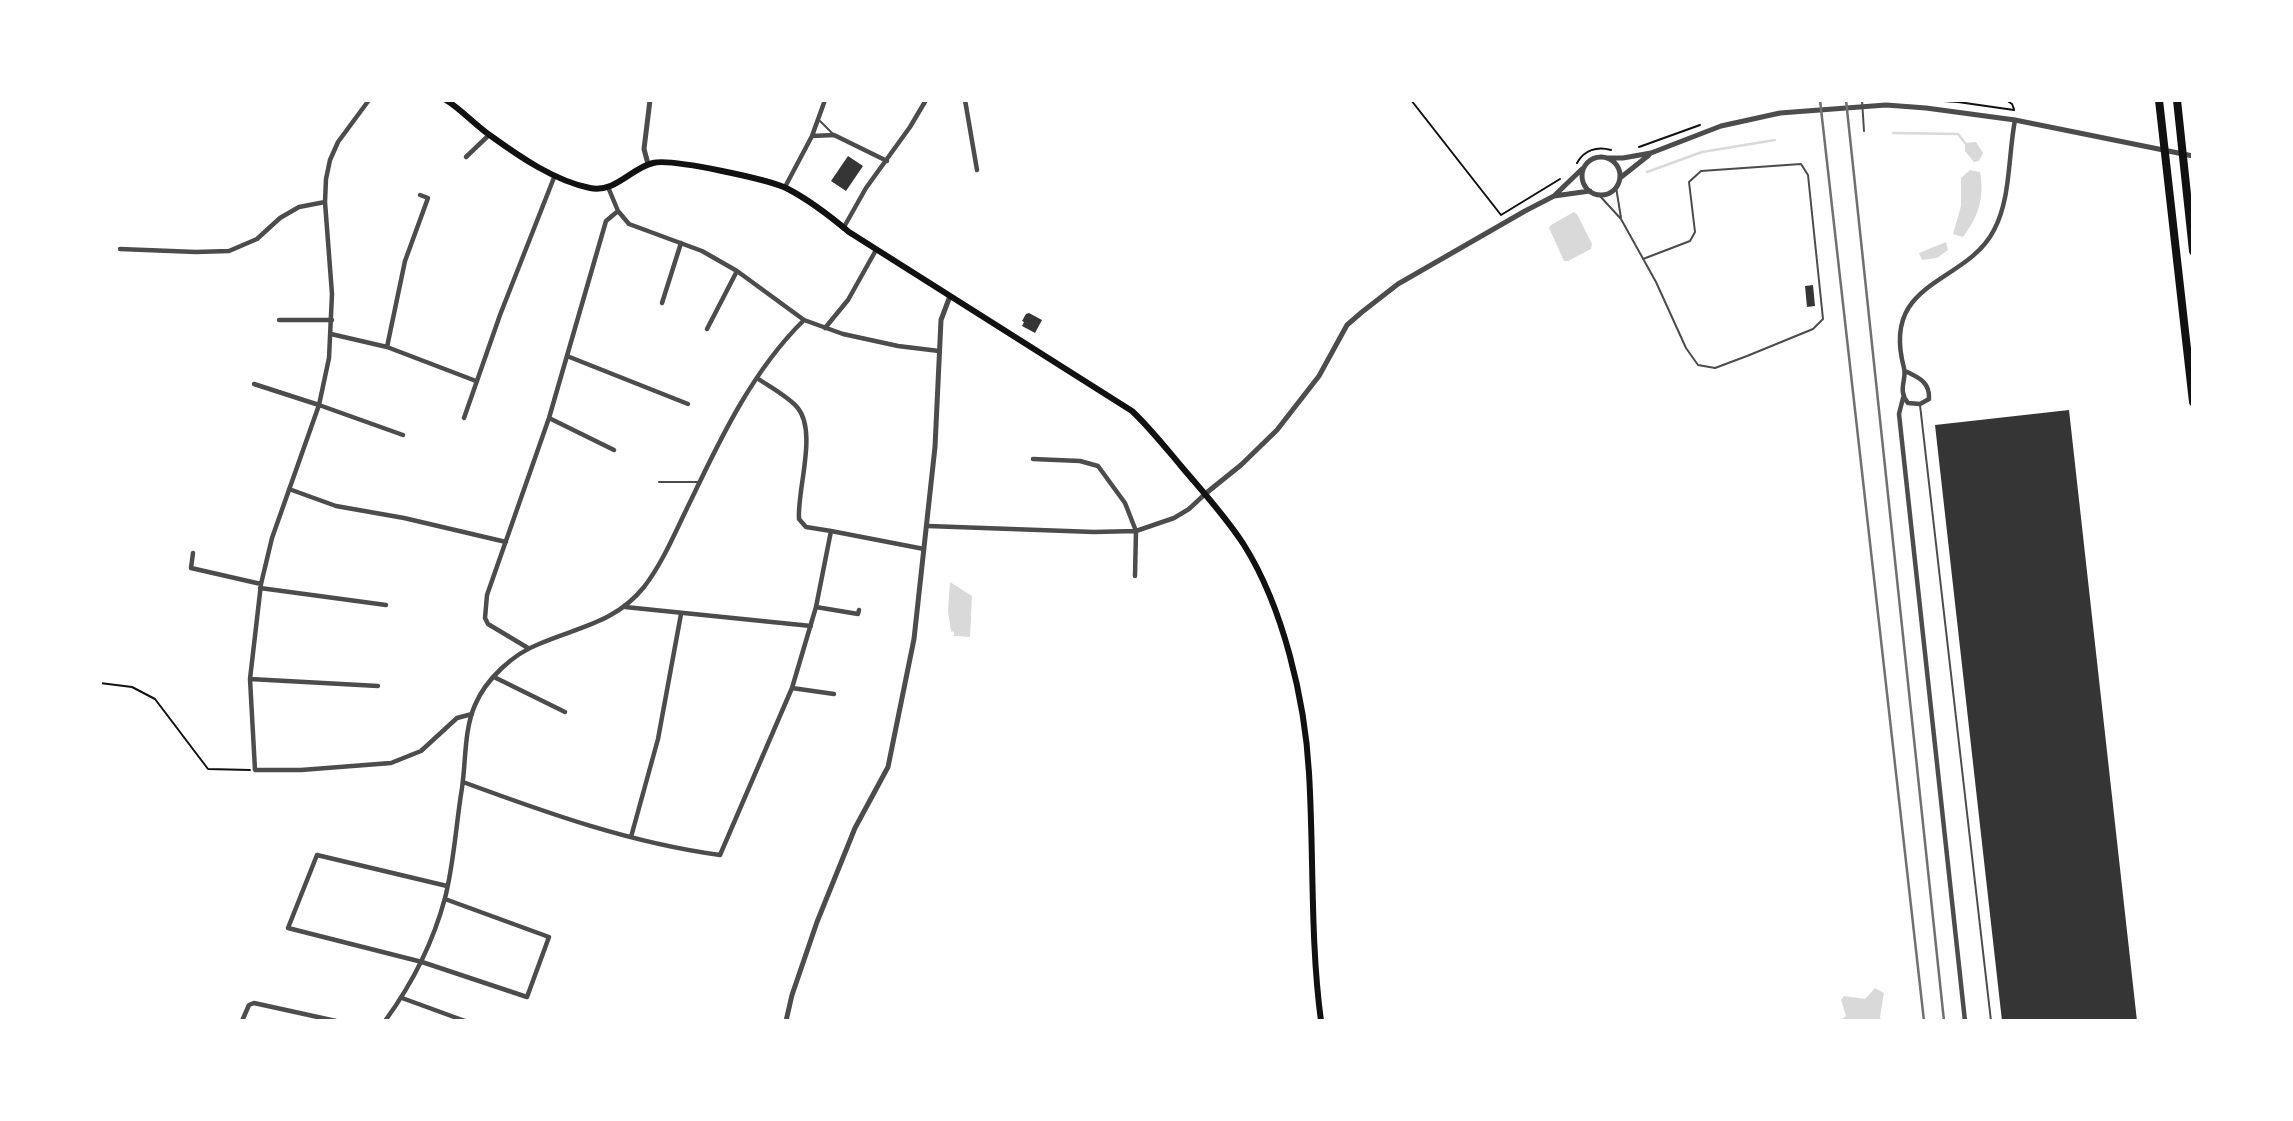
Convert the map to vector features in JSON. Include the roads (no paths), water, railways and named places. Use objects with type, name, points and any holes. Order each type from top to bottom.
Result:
[{"type":"highway","points":[[2159,100],[2193,402]]},
{"type":"highway","points":[[2177,100],[2193,251]]},
{"type":"main road","points":[[446,100],[489,135],[556,175],[591,188],[608,187],[648,164],[657,162],[689,164],[785,187],[820,208],[844,228],[1132,411],[1158,437],[1245,547],[1276,615],[1293,671],[1309,771],[1313,934],[1321,1021]]},
{"type":"street","points":[[369,100],[338,142],[326,179],[325,202],[332,294],[331,334],[319,405],[272,538],[260,586],[250,679],[255,770],[391,763],[421,751],[457,718],[472,714]]},
{"type":"street","points":[[648,164],[644,149],[650,100]]},
{"type":"street","points":[[785,187],[812,136],[825,100]]},
{"type":"street","points":[[844,228],[866,188],[887,161],[926,100]]},
{"type":"street","points":[[965,100],[977,170]]},
{"type":"street","points":[[928,526],[1136,531],[1174,518],[1189,509],[1241,465],[1277,430],[1319,376],[1347,325],[1362,312],[1398,284],[1554,196],[1591,159],[1623,158],[1651,153],[1721,126],[1787,112],[1871,105],[1926,108],[2015,120],[2193,156]]},
{"type":"street","points":[[1965,1021],[1899,414],[1905,371],[1900,337],[1903,320],[1925,290],[1981,248],[2000,219],[2015,120]]},
{"type":"street","points":[[466,157],[489,135]]},
{"type":"street","points":[[812,136],[834,135],[887,161]]},
{"type":"street","points":[[1554,196],[1590,191],[1599,195],[1609,193],[1620,178],[1651,153]]},
{"type":"street","points":[[1607,158],[1617,166],[1620,178]]},
{"type":"street","points":[[1584,168],[1583,180],[1590,191]]},
{"type":"street","points":[[464,418],[556,175]]},
{"type":"street","points":[[608,187],[618,211],[629,224],[702,251],[737,271],[804,320],[825,328],[898,346],[939,351]]},
{"type":"street","points":[[387,347],[405,261],[428,198],[420,195]]},
{"type":"street","points":[[120,249],[229,251],[257,239],[280,218],[299,207],[325,202]]},
{"type":"street","points":[[528,648],[492,629],[485,618],[487,595],[549,418],[606,221],[618,211]]},
{"type":"street","points":[[662,303],[681,243]]},
{"type":"street","points":[[825,328],[848,300],[877,249]]},
{"type":"street","points":[[707,329],[737,271]]},
{"type":"street","points":[[786,1021],[817,922],[850,840],[888,767],[914,639],[935,447],[941,320],[950,296]]},
{"type":"street","points":[[279,320],[332,320]]},
{"type":"street","points":[[385,1021],[402,998],[422,962],[445,899],[475,704],[494,677],[528,648],[603,621],[624,607],[643,587],[656,568],[724,431],[784,340],[804,320]]},
{"type":"street","points":[[331,334],[387,347],[476,381]]},
{"type":"street","points":[[567,356],[688,404]]},
{"type":"street","points":[[1903,398],[1908,403],[1920,404],[1928,399],[1928,389],[1924,382],[1905,371]]},
{"type":"street","points":[[757,379],[797,407],[805,420],[806,441],[799,519],[806,527],[925,549]]},
{"type":"street","points":[[254,384],[402,436]]},
{"type":"street","points":[[549,418],[614,450]]},
{"type":"street","points":[[1033,459],[1080,461],[1098,466],[1125,503],[1136,531],[1135,576]]},
{"type":"street","points":[[289,489],[336,506],[404,517],[506,542]]},
{"type":"street","points":[[463,782],[583,825],[683,850],[720,855],[792,688],[816,607],[831,531]]},
{"type":"street","points":[[193,553],[191,568],[260,586],[386,605]]},
{"type":"street","points":[[624,607],[811,626]]},
{"type":"street","points":[[816,607],[858,614],[859,610]]},
{"type":"street","points":[[631,837],[659,739],[681,614]]},
{"type":"street","points":[[494,677],[565,712]]},
{"type":"street","points":[[250,679],[378,686]]},
{"type":"street","points":[[792,688],[834,694]]},
{"type":"street","points":[[445,899],[549,937],[527,997],[422,962],[288,928],[317,855],[447,886]]},
{"type":"street","points":[[402,998],[465,1021]]},
{"type":"street","points":[[242,1021],[249,1005],[254,1003],[336,1021]]},
{"type":"lane","points":[[1862,100],[1864,131]]},
{"type":"lane","points":[[817,118],[834,135]]},
{"type":"lane","points":[[1599,195],[1622,219],[1686,348],[1699,365],[1715,368],[1813,329],[1823,319],[1808,176],[1801,164],[1701,171],[1689,182],[1695,232],[1690,241],[1643,259]]},
{"type":"lane","points":[[1616,187],[1622,219]]},
{"type":"lane","points":[[1920,404],[1991,1021]]},
{"type":"lane","points":[[659,482],[699,482]]},
{"type":"waterway","points":[[1893,133],[1958,134],[1965,143]]},
{"type":"waterway","points":[[1647,172],[1702,152],[1775,140]]},
{"type":"railway","points":[[1820,100],[1924,1021]]},
{"type":"railway","points":[[1846,100],[1944,1021]]}]
